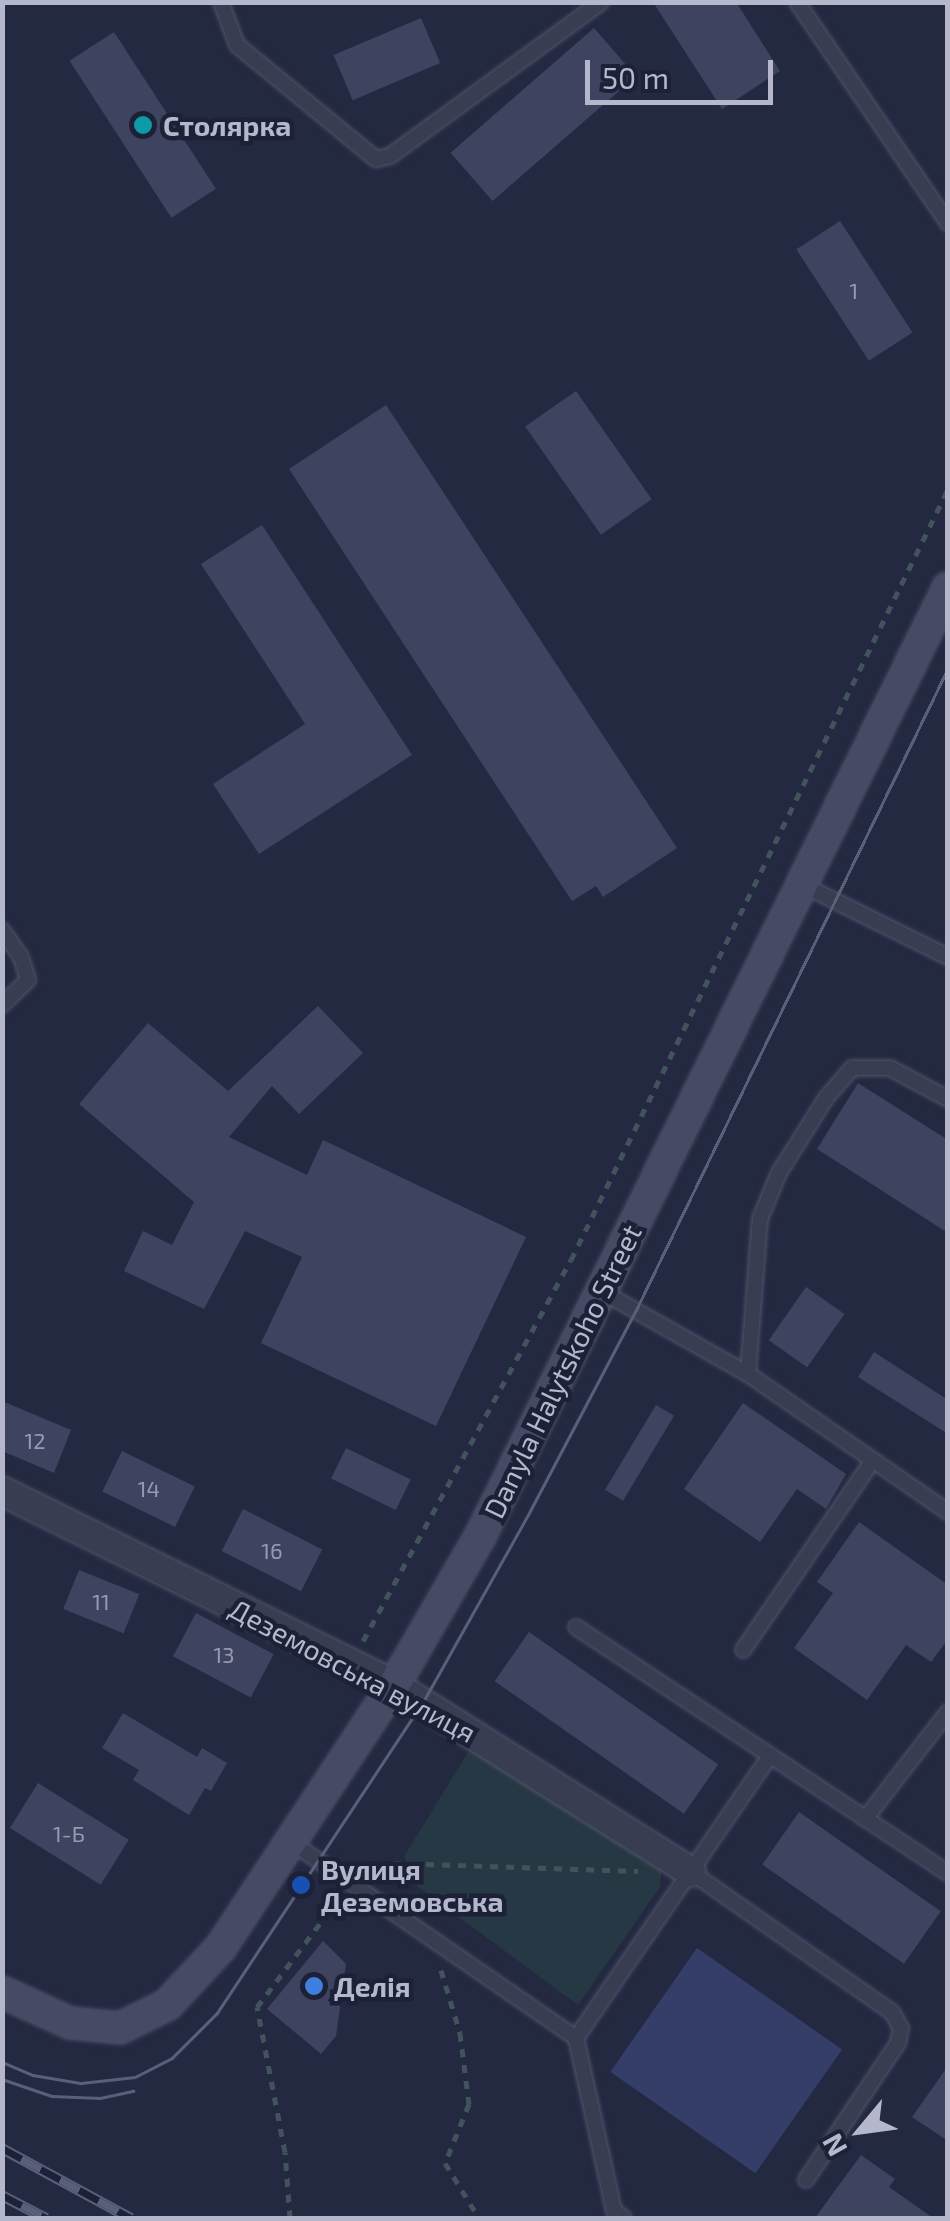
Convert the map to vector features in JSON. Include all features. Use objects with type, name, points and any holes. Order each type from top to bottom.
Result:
[{"type":"street","name":"Danyla Halytskoho Street","points":[[2,1992],[51,2016],[104,2029],[135,2023],[167,2006],[209,1963],[394,1685],[482,1535],[948,588]]},
{"type":"street","name":"Деземовська вулиця","points":[[2,1491],[394,1685],[690,1872]]},
{"type":"lane","points":[[221,2],[237,45],[376,159],[390,156],[601,2]]},
{"type":"lane","points":[[797,2],[948,223]]},
{"type":"lane","points":[[802,885],[948,957]]},
{"type":"lane","points":[[2,930],[21,957],[28,980],[2,1005]]},
{"type":"lane","points":[[748,1374],[760,1220],[779,1173],[826,1098],[852,1068],[890,1068],[948,1099]]},
{"type":"lane","points":[[601,1291],[748,1374],[948,1512]]},
{"type":"lane","points":[[743,1650],[873,1460]]},
{"type":"lane","points":[[576,1627],[948,1873]]},
{"type":"lane","points":[[865,1819],[948,1712]]},
{"type":"lane","points":[[576,2038],[770,1756]]},
{"type":"lane","points":[[291,1841],[576,2038],[614,2211],[624,2218]]},
{"type":"lane","points":[[690,1872],[892,2012],[900,2028],[898,2043],[806,2180]]},
{"type":"path","points":[[351,1662],[571,1260],[948,488]]},
{"type":"path","points":[[290,2218],[285,2152],[258,2006],[346,1879],[394,1863],[690,1872]]},
{"type":"path","points":[[431,1936],[460,2033],[469,2104],[445,2163],[480,2218]]},
{"type":"shaded area","points":[[475,1741],[662,1867],[660,1887],[578,2005],[414,1884],[406,1869],[405,1855]]},
{"type":"water","points":[[697,1948],[842,2050],[755,2173],[610,2072]]},
{"type":"building","points":[[653,2],[736,2],[780,71],[722,109]]},
{"type":"building","points":[[421,18],[440,63],[353,100],[334,55]]},
{"type":"building","points":[[594,28],[636,76],[493,201],[451,153]]},
{"type":"building","name":"Столярка","points":[[114,32],[216,189],[171,218],[70,61]]},
{"type":"building","points":[[840,221],[912,333],[869,361],[796,249]]},
{"type":"building","points":[[576,391],[652,499],[601,535],[525,427]]},
{"type":"building","points":[[386,405],[677,848],[603,897],[596,886],[572,901],[289,469]]},
{"type":"building","points":[[262,525],[412,755],[259,854],[213,784],[305,724],[201,564]]},
{"type":"building","points":[[318,1006],[363,1053],[299,1114],[272,1086],[229,1137],[307,1175],[323,1140],[526,1237],[436,1426],[261,1343],[302,1257],[245,1231],[204,1309],[124,1271],[143,1231],[172,1245],[194,1202],[79,1104],[148,1023],[228,1091]]},
{"type":"building","points":[[858,1083],[948,1140],[948,1233],[817,1149]]},
{"type":"building","points":[[806,1287],[845,1314],[807,1367],[769,1340]]},
{"type":"building","points":[[874,1352],[948,1400],[948,1434],[858,1377]]},
{"type":"building","points":[[2,1401],[71,1430],[54,1473],[2,1451]]},
{"type":"building","points":[[743,1403],[846,1474],[826,1509],[797,1489],[760,1542],[684,1489]]},
{"type":"building","points":[[656,1405],[674,1416],[623,1501],[605,1490]]},
{"type":"building","points":[[346,1448],[411,1480],[396,1510],[331,1479]]},
{"type":"building","points":[[122,1451],[195,1487],[175,1527],[102,1491]]},
{"type":"building","points":[[243,1509],[322,1549],[301,1591],[222,1551]]},
{"type":"building","points":[[859,1522],[948,1585],[948,1639],[931,1662],[906,1645],[867,1700],[794,1648],[833,1593],[817,1582]]},
{"type":"building","points":[[79,1570],[139,1594],[124,1633],[63,1609]]},
{"type":"building","points":[[196,1613],[274,1654],[251,1698],[173,1656]]},
{"type":"building","points":[[529,1632],[718,1764],[684,1814],[495,1681]]},
{"type":"building","points":[[123,1713],[197,1757],[202,1748],[227,1763],[211,1791],[205,1788],[189,1815],[133,1780],[139,1770],[102,1748]]},
{"type":"building","points":[[38,1783],[129,1840],[101,1885],[10,1828]]},
{"type":"building","points":[[799,1812],[941,1911],[904,1964],[762,1864]]},
{"type":"building","name":"Делія","points":[[323,1941],[346,1964],[336,2036],[321,2054],[267,2009]]},
{"type":"building","points":[[948,2066],[948,2141],[912,2117]]},
{"type":"building","points":[[861,2155],[895,2179],[889,2187],[933,2218],[815,2218]]},
{"type":"tram line","points":[[2,2062],[33,2075],[81,2083],[135,2077],[172,2058],[217,2013],[423,1702],[530,1511],[636,1310],[948,668]]},
{"type":"tram line","points":[[2,2079],[52,2096],[100,2098],[133,2091]]},
{"type":"railway","points":[[2,2148],[131,2218]]},
{"type":"railway","points":[[2,2195],[46,2218]]},
{"type":"place","name":"Столярка","points":[[143,125]]},
{"type":"place","name":"Вулиця Деземовська","points":[[301,1885]]},
{"type":"place","name":"Делія","points":[[314,1986]]}]
